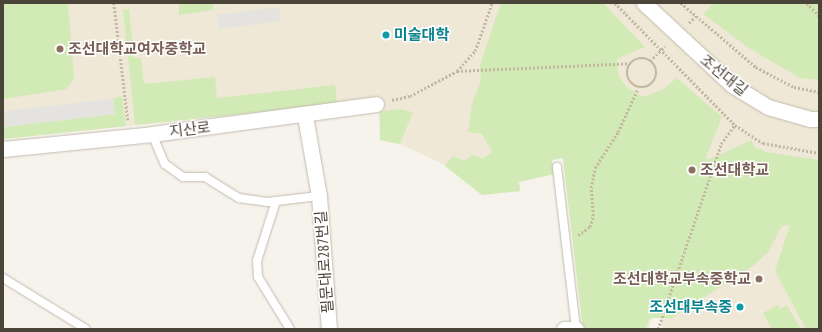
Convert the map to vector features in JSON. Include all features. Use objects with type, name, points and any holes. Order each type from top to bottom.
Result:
[{"type":"street","name":"조선대길","points":[[644,3],[732,85],[768,107],[810,120],[819,119]]},
{"type":"street","name":"지산로","points":[[3,149],[152,134],[305,116],[376,104]]},
{"type":"street","name":"필문대로287번길","points":[[305,116],[319,196],[329,329]]},
{"type":"lane","name":"필문대로287번길","points":[[152,134],[165,164],[183,177],[205,177],[238,198],[276,201],[319,196]]},
{"type":"lane","points":[[557,167],[566,243],[572,328]]},
{"type":"lane","points":[[276,201],[257,261],[258,277],[290,329]]},
{"type":"lane","points":[[3,278],[86,329]]},
{"type":"path","points":[[114,3],[130,136]]},
{"type":"path","points":[[376,104],[410,96],[457,71],[475,51],[492,3]]},
{"type":"path","points":[[615,3],[735,125],[763,144],[819,153]]},
{"type":"path","points":[[681,3],[756,67],[794,88],[819,92]]},
{"type":"path","points":[[807,3],[819,16]]},
{"type":"path","points":[[457,71],[630,63],[644,58],[656,68],[656,77],[651,85],[638,88]]},
{"type":"path","points":[[630,63],[628,78],[638,88]]},
{"type":"path","points":[[566,243],[590,227],[593,216],[591,188],[595,168],[618,132],[638,88]]},
{"type":"path","points":[[658,329],[722,144],[735,125]]},
{"type":"shaded area","name":"조선대학교","points":[[3,3],[819,3],[819,329],[663,329],[657,307],[648,329],[583,329],[563,158],[552,160],[554,174],[519,182],[520,191],[482,195],[443,164],[400,144],[380,140],[378,100],[3,139]]},
{"type":"shaded area","points":[[279,7],[281,21],[219,29],[217,15]]},
{"type":"shaded area","points":[[113,99],[115,114],[3,127],[3,111]]},
{"type":"green space","points":[[3,3],[68,3],[74,78],[67,89],[3,99]]},
{"type":"green space","points":[[179,3],[213,3],[213,10],[179,15]]},
{"type":"green space","points":[[501,3],[603,3],[645,47],[617,59],[618,75],[627,87],[642,97],[662,90],[677,78],[722,117],[705,159],[713,158],[751,140],[755,147],[766,152],[819,160],[819,329],[806,329],[775,271],[790,225],[782,226],[768,252],[754,265],[672,318],[650,318],[646,329],[583,329],[563,158],[552,160],[554,174],[519,182],[520,191],[482,195],[445,166],[453,156],[464,161],[473,155],[483,159],[492,152],[482,134],[468,132],[472,104],[481,80],[480,65]]},
{"type":"green space","points":[[714,3],[819,3],[819,80],[800,78],[749,48],[703,14]]},
{"type":"green space","points":[[129,9],[134,58],[141,58],[144,84],[215,77],[217,98],[335,85],[337,104],[135,125],[123,10]]},
{"type":"green space","points":[[122,96],[126,126],[3,139],[3,127],[115,114],[113,99]]},
{"type":"green space","points":[[398,109],[413,112],[400,144],[380,140],[380,112]]},
{"type":"green space","points":[[778,305],[780,309],[787,305],[801,329],[772,329],[763,313]]},
{"type":"place","name":"미술대학","points":[[386,35]]},
{"type":"place","name":"조선대학교여자중학교","points":[[60,49]]},
{"type":"place","name":"조선대학교","points":[[692,170]]},
{"type":"place","name":"조선대학교부속중학교","points":[[759,279]]},
{"type":"place","name":"조선대부속중","points":[[740,307]]}]
